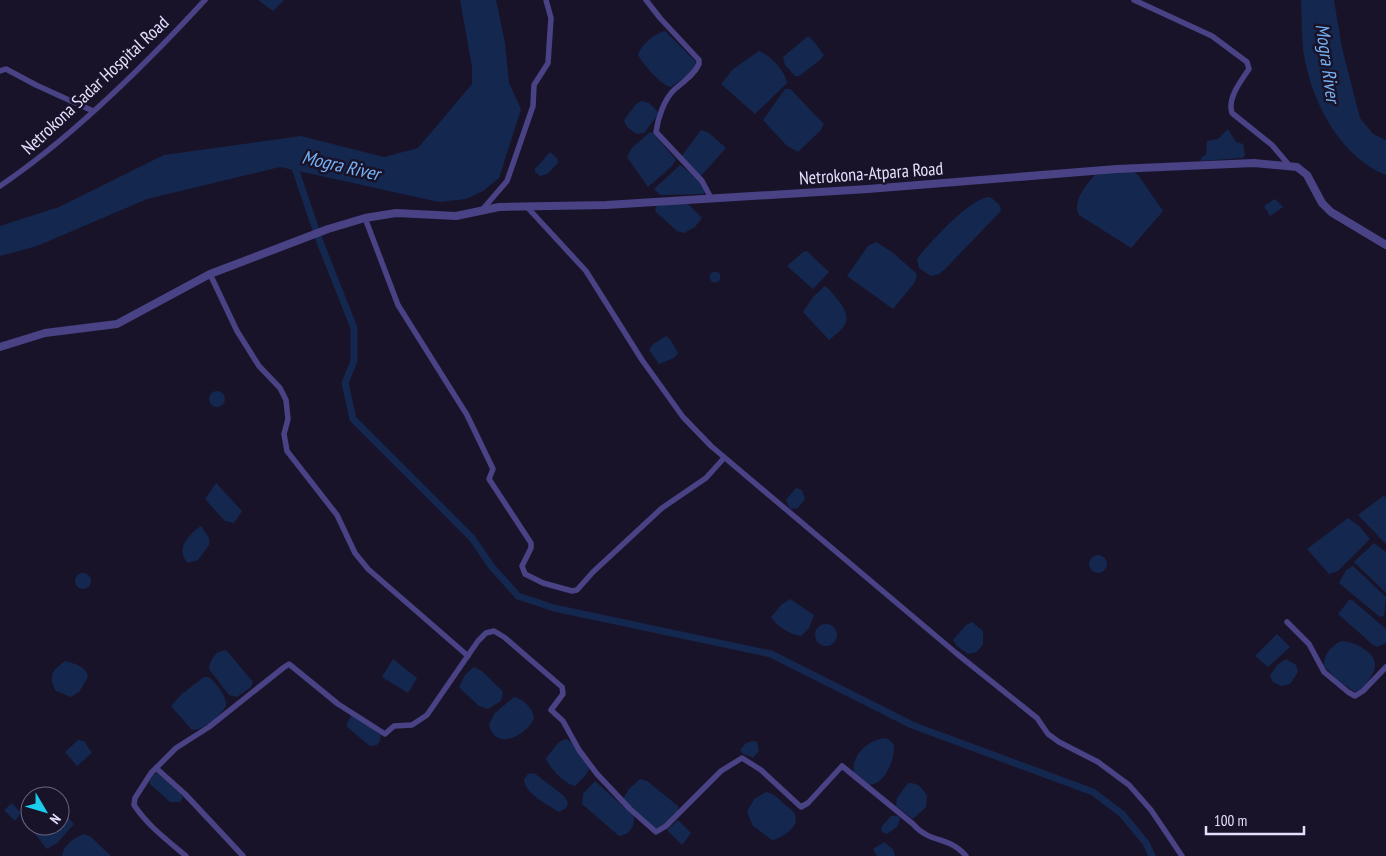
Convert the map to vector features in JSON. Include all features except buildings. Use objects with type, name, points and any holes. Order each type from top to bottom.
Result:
[{"type":"street","name":"Netrokona Sadar Hospital Road","points":[[0,186],[52,149],[178,30],[205,0]]},
{"type":"street","points":[[482,210],[507,181],[533,106],[534,85],[548,63],[551,18],[546,0]]},
{"type":"street","points":[[646,0],[699,60],[695,71],[673,90],[656,132],[702,181],[710,198]]},
{"type":"street","points":[[1134,0],[1212,36],[1247,62],[1249,69],[1230,106],[1232,113],[1272,145],[1289,164],[1297,167],[1307,175],[1322,203],[1331,212],[1386,245]]},
{"type":"street","points":[[0,71],[6,69],[93,111]]},
{"type":"street","name":"Netrokona-Atpara Road","points":[[0,346],[45,333],[117,324],[133,318],[166,297],[210,274],[328,229],[365,218],[396,213],[456,216],[482,210],[606,205],[868,189],[1195,165],[1289,164]]},
{"type":"street","points":[[527,207],[586,272],[618,324],[683,417],[724,458],[956,654],[1037,718],[1048,734],[1059,742],[1098,762],[1129,785],[1151,810],[1182,856]]},
{"type":"street","points":[[365,218],[398,305],[467,415],[493,469],[489,479],[531,543],[531,548],[522,566],[524,573],[530,578],[566,590],[577,590],[593,572],[662,508],[706,478],[724,458]]},
{"type":"street","points":[[210,274],[237,332],[259,366],[280,388],[286,400],[288,419],[284,434],[287,451],[337,515],[355,553],[368,569],[468,656]]},
{"type":"street","points":[[1287,622],[1309,644],[1324,672],[1348,692],[1356,696],[1386,667]]},
{"type":"street","points":[[186,856],[157,833],[134,805],[136,798],[156,768],[185,741],[209,727],[286,666],[289,664],[332,699],[385,734],[398,725],[412,724],[427,715],[486,633],[494,631],[504,637],[562,687],[563,694],[551,710],[563,720],[579,750],[597,774],[630,809],[656,832],[666,826],[722,771],[742,758],[761,770],[801,807],[808,803],[842,766],[913,824],[922,834],[957,845],[966,856]]},
{"type":"street","points":[[156,768],[185,794],[243,856]]},
{"type":"water","points":[[258,0],[284,0],[273,11]]},
{"type":"water","name":"Mogra River","points":[[460,0],[496,0],[505,43],[509,83],[521,109],[499,178],[483,191],[466,199],[439,202],[280,167],[147,199],[37,246],[0,256],[0,226],[59,207],[164,155],[301,136],[384,157],[418,148],[472,84],[472,67]]},
{"type":"water","name":"Mogra River","points":[[1301,0],[1334,0],[1342,48],[1360,118],[1373,134],[1386,140],[1386,175],[1370,167],[1343,143],[1323,112],[1309,78],[1305,61],[1302,39]]},
{"type":"water","points":[[665,31],[697,63],[689,74],[671,87],[657,78],[638,55],[642,47],[649,40]]},
{"type":"water","points":[[807,37],[810,37],[824,55],[799,76],[795,76],[785,65],[783,57]]},
{"type":"water","points":[[759,51],[776,64],[786,78],[787,83],[755,114],[721,84],[733,69]]},
{"type":"water","points":[[785,89],[790,89],[824,124],[821,130],[798,152],[787,146],[763,120]]},
{"type":"water","points":[[642,101],[649,103],[659,113],[644,133],[637,134],[627,127],[624,120],[636,104]]},
{"type":"water","points":[[1228,129],[1236,142],[1243,144],[1245,155],[1243,158],[1200,161],[1206,155],[1207,141],[1218,139]]},
{"type":"water","points":[[701,130],[709,133],[726,148],[701,176],[681,157]]},
{"type":"water","points":[[650,132],[653,133],[676,160],[672,166],[648,187],[627,157],[632,148]]},
{"type":"water","points":[[550,152],[557,158],[558,163],[547,174],[540,176],[535,172],[535,169]]},
{"type":"water","points":[[680,165],[697,178],[705,192],[704,194],[660,195],[654,189]]},
{"type":"water","points":[[1133,171],[1138,175],[1163,211],[1131,248],[1079,215],[1077,204],[1081,194],[1095,175]]},
{"type":"water","points":[[990,197],[999,204],[1001,211],[945,269],[939,274],[931,276],[919,268],[917,259],[951,222],[973,204]]},
{"type":"water","points":[[1275,199],[1283,207],[1270,216],[1264,206]]},
{"type":"water","points":[[687,203],[702,218],[695,227],[684,233],[677,231],[655,211],[657,205]]},
{"type":"water","points":[[876,242],[892,252],[917,274],[915,282],[893,309],[847,276],[868,246]]},
{"type":"water","points":[[807,251],[829,272],[813,289],[787,266],[803,252]]},
{"type":"water","points":[[715,271],[721,277],[715,283],[709,277]]},
{"type":"water","points":[[825,286],[839,301],[846,313],[846,323],[829,340],[803,312],[813,297]]},
{"type":"water","points":[[666,336],[670,339],[678,353],[674,358],[659,364],[649,350],[653,344]]},
{"type":"water","points":[[217,391],[225,399],[217,407],[209,399]]},
{"type":"water","points":[[216,483],[242,511],[234,523],[225,521],[205,499]]},
{"type":"water","points":[[796,488],[802,490],[805,499],[798,508],[790,509],[786,500]]},
{"type":"water","points":[[1383,496],[1386,497],[1386,544],[1358,515]]},
{"type":"water","points":[[1348,518],[1359,526],[1370,539],[1338,571],[1329,574],[1307,549]]},
{"type":"water","points":[[201,526],[209,538],[209,545],[198,560],[188,563],[182,553],[183,548],[192,533]]},
{"type":"water","points":[[1374,543],[1386,552],[1386,593],[1354,562]]},
{"type":"water","points":[[1098,555],[1104,558],[1107,564],[1104,570],[1098,573],[1092,570],[1089,564],[1092,558]]},
{"type":"water","points":[[1353,566],[1386,597],[1384,616],[1380,617],[1339,583],[1346,570]]},
{"type":"water","points":[[83,573],[91,581],[83,589],[75,581]]},
{"type":"water","points":[[790,599],[814,615],[809,628],[801,636],[784,630],[771,617],[782,604]]},
{"type":"water","points":[[1349,600],[1352,600],[1386,629],[1386,643],[1377,647],[1372,644],[1338,614]]},
{"type":"water","points":[[972,622],[983,631],[983,644],[977,652],[968,654],[957,646],[953,640],[966,625]]},
{"type":"water","points":[[826,624],[834,627],[837,635],[834,643],[826,646],[818,643],[815,635],[818,627]]},
{"type":"water","points":[[1277,634],[1290,647],[1268,667],[1255,656]]},
{"type":"water","points":[[1341,641],[1363,648],[1375,662],[1374,670],[1367,683],[1355,692],[1336,679],[1324,666],[1328,651]]},
{"type":"water","points":[[226,650],[253,682],[251,687],[237,697],[229,695],[209,669],[214,656]]},
{"type":"water","points":[[393,659],[417,678],[408,693],[382,677]]},
{"type":"water","points":[[1286,659],[1296,665],[1298,672],[1290,684],[1281,686],[1273,682],[1270,676],[1277,665]]},
{"type":"water","points":[[65,661],[76,664],[85,670],[88,677],[79,692],[71,697],[56,691],[52,681],[55,670]]},
{"type":"water","points":[[474,667],[482,671],[503,692],[501,701],[488,709],[479,706],[459,687],[465,675]]},
{"type":"water","points":[[204,677],[211,679],[217,686],[225,698],[226,706],[211,722],[202,728],[192,730],[171,706],[182,694]]},
{"type":"water","points":[[514,697],[527,704],[534,718],[530,725],[518,735],[504,739],[497,737],[492,733],[489,724],[495,713]]},
{"type":"water","points":[[351,716],[355,716],[381,735],[377,745],[370,746],[346,726]]},
{"type":"water","points":[[884,738],[894,745],[893,757],[888,770],[881,780],[870,785],[854,773],[855,760],[866,746]]},
{"type":"water","points":[[566,739],[571,742],[590,767],[585,776],[575,786],[567,783],[558,775],[546,758],[559,742]]},
{"type":"water","points":[[78,740],[84,741],[92,753],[77,766],[65,752]]},
{"type":"water","points":[[757,742],[759,751],[753,758],[742,753],[740,750],[746,743]]},
{"type":"water","points":[[157,773],[180,793],[183,797],[180,802],[170,802],[149,783],[153,775]]},
{"type":"water","points":[[534,773],[564,796],[568,803],[566,808],[559,812],[532,794],[524,779],[528,774]]},
{"type":"water","points":[[640,779],[647,781],[678,806],[678,811],[660,830],[653,828],[623,799],[629,789]]},
{"type":"water","points":[[595,781],[634,816],[632,827],[626,834],[619,836],[582,804],[583,794]]},
{"type":"water","points":[[908,783],[914,783],[919,786],[927,796],[926,807],[913,819],[896,806],[897,798]]},
{"type":"water","points":[[766,792],[771,793],[790,809],[796,818],[790,831],[772,840],[753,826],[747,812],[754,799]]},
{"type":"water","points":[[12,803],[20,814],[15,821],[4,810]]},
{"type":"water","points":[[891,816],[898,816],[900,819],[897,827],[887,834],[882,832],[881,827]]},
{"type":"water","points":[[70,820],[74,824],[70,828]]},
{"type":"water","points":[[678,820],[691,833],[682,845],[667,830]]},
{"type":"water","points":[[84,834],[91,837],[111,856],[62,856],[64,849],[70,842]]},
{"type":"water","points":[[37,836],[63,836],[57,843],[47,849]]},
{"type":"water","points":[[884,842],[893,849],[895,856],[877,856],[873,849]]},
{"type":"waterway","name":"Mogra River","points":[[293,162],[320,242],[354,328],[354,361],[345,383],[353,419],[472,538],[492,567],[518,596],[554,608],[771,654],[912,725],[1093,792],[1122,814],[1146,843],[1152,856]]}]
